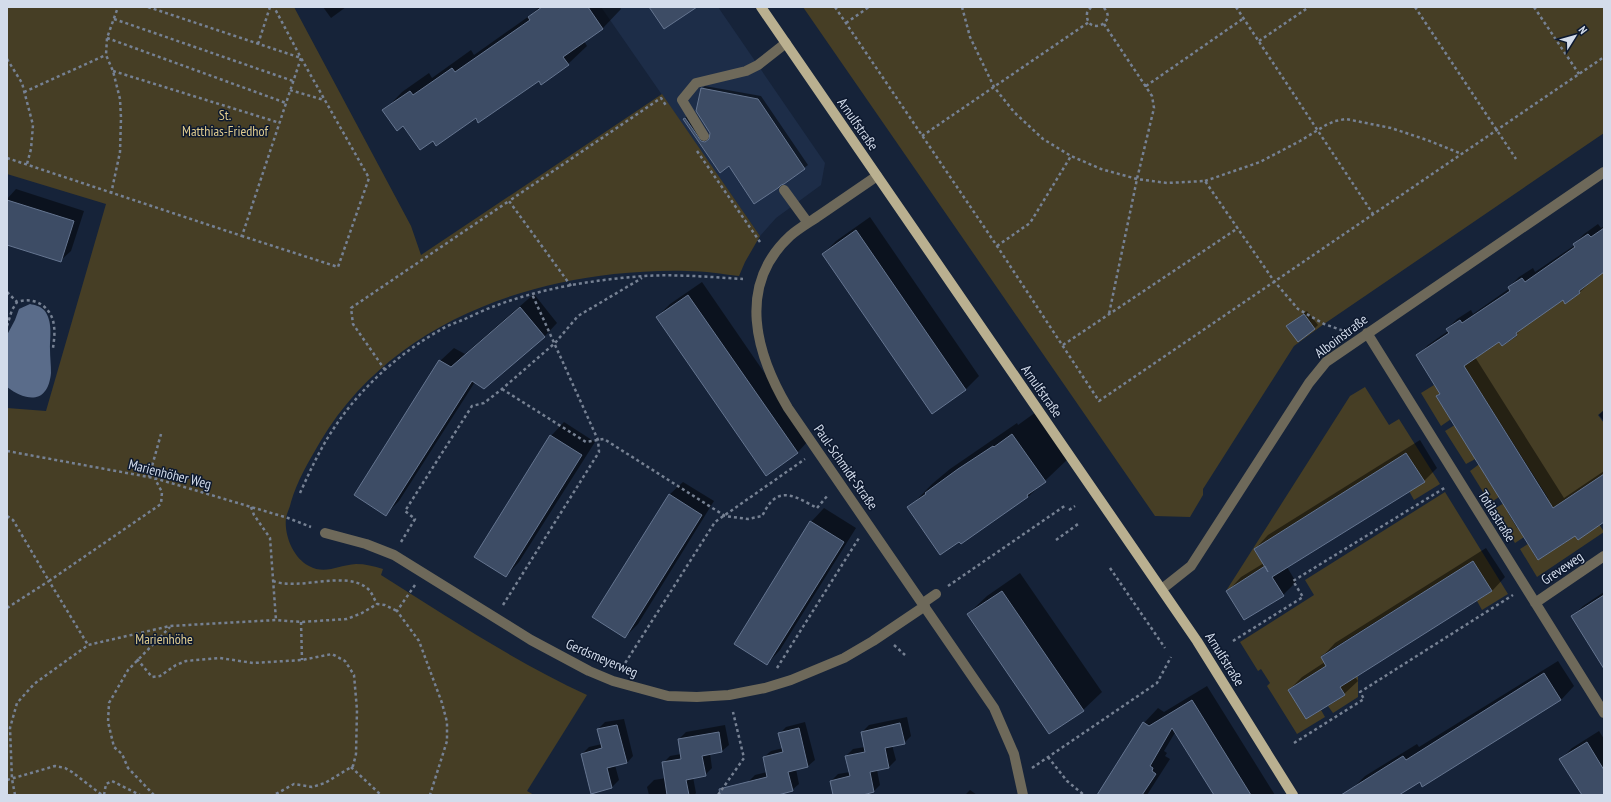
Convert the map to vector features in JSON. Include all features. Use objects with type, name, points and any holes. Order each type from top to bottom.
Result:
[{"type":"main road","name":"Arnulfstraße","points":[[761,7],[1162,589],[1293,795]]},
{"type":"street","points":[[704,136],[682,100],[696,83],[746,71],[758,65],[786,43]]},
{"type":"street","name":"Alboinstraße","points":[[1162,589],[1191,566],[1309,383],[1326,362],[1604,172]]},
{"type":"street","name":"Paul-Schmidt-Straße","points":[[877,176],[790,236],[773,256],[762,280],[755,310],[760,347],[775,385],[788,408],[994,708],[1014,754],[1023,795]]},
{"type":"street","points":[[784,190],[808,223]]},
{"type":"street","name":"Totilastraße","points":[[1367,333],[1604,713]]},
{"type":"street","name":"Gerdsmeyerweg","points":[[325,533],[366,544],[394,555],[531,640],[576,665],[613,681],[668,696],[697,697],[729,695],[765,688],[791,680],[844,658],[873,641],[936,594]]},
{"type":"street","name":"Greveweg","points":[[1535,603],[1604,556]]},
{"type":"path","points":[[111,194],[120,152],[121,118],[120,99],[113,71],[106,55],[107,38],[118,7]]},
{"type":"path","points":[[148,7],[301,58]]},
{"type":"path","points":[[258,44],[270,7]]},
{"type":"path","points":[[7,158],[111,194],[338,267],[369,178],[274,7]]},
{"type":"path","points":[[835,7],[997,246],[1099,401],[1604,57]]},
{"type":"path","points":[[846,23],[869,7]]},
{"type":"path","points":[[962,7],[970,37],[994,87],[1014,112],[1043,139],[1071,156],[1101,169],[1137,179],[1167,183],[1205,182],[1260,162],[1300,141],[1317,130],[1335,121],[1346,119],[1391,128],[1462,154]]},
{"type":"path","points":[[1091,7],[1087,13],[1089,22],[1095,26],[1104,24]]},
{"type":"path","points":[[1104,24],[1108,16],[1104,8],[1109,7]]},
{"type":"path","points":[[1236,7],[1374,214]]},
{"type":"path","points":[[1259,41],[1309,7]]},
{"type":"path","points":[[1415,7],[1516,158]]},
{"type":"path","points":[[1534,7],[1579,74]]},
{"type":"path","points":[[1146,86],[1244,18]]},
{"type":"path","points":[[114,19],[293,81]]},
{"type":"path","points":[[922,136],[1089,22]]},
{"type":"path","points":[[1104,24],[1152,96],[1154,108],[1137,179],[1109,314]]},
{"type":"path","points":[[107,38],[286,103]]},
{"type":"path","points":[[24,92],[106,55]]},
{"type":"path","points":[[242,236],[301,58]]},
{"type":"path","points":[[7,59],[22,83],[32,125],[31,149],[27,164]]},
{"type":"path","points":[[113,71],[280,123]]},
{"type":"path","points":[[290,90],[325,100]]},
{"type":"path","points":[[385,370],[353,324],[351,308],[661,98],[670,112]]},
{"type":"path","points":[[693,144],[760,242]]},
{"type":"path","points":[[997,246],[1030,223],[1071,156]]},
{"type":"path","points":[[1205,182],[1274,281],[1298,309],[1324,324],[1341,330],[1351,344]]},
{"type":"path","points":[[509,201],[571,286]]},
{"type":"path","points":[[1063,345],[1238,228]]},
{"type":"path","points":[[394,555],[415,519],[405,511],[472,406],[484,403],[502,389],[555,343],[578,316],[644,276]]},
{"type":"path","points":[[300,493],[316,456],[332,430],[355,401],[385,370],[413,348],[443,328],[495,306],[532,294],[591,282],[644,276],[688,276],[743,279]]},
{"type":"path","points":[[7,292],[17,302]]},
{"type":"path","points":[[501,609],[599,452],[598,440],[532,294]]},
{"type":"path","points":[[7,326],[12,310],[17,302],[25,299],[36,301],[44,306],[51,316],[54,326],[53,348]]},
{"type":"path","points":[[502,389],[586,442],[604,439],[725,516],[748,519],[762,516],[773,499],[783,496],[792,496],[817,508],[830,493]]},
{"type":"path","points":[[149,477],[161,434]]},
{"type":"path","name":"Marienhöher Weg","points":[[7,451],[154,478],[288,518],[325,533]]},
{"type":"path","points":[[620,670],[715,522],[802,462]]},
{"type":"path","points":[[7,608],[50,581],[161,504],[162,492],[154,478]]},
{"type":"path","points":[[1233,641],[1303,597],[1293,581],[1446,487]]},
{"type":"path","points":[[936,594],[1066,505]]},
{"type":"path","points":[[1069,510],[1075,506]]},
{"type":"path","points":[[251,507],[254,515],[270,538],[276,620]]},
{"type":"path","points":[[7,516],[13,520],[88,645]]},
{"type":"path","points":[[1056,540],[1078,524]]},
{"type":"path","points":[[774,673],[860,536]]},
{"type":"path","points":[[1110,568],[1165,648]]},
{"type":"path","points":[[397,611],[423,573]]},
{"type":"path","points":[[273,581],[289,584],[337,580],[356,582],[370,591],[377,604]]},
{"type":"path","points":[[1294,743],[1364,699],[1360,692],[1526,587]]},
{"type":"path","points":[[15,795],[12,779],[10,728],[17,703],[34,684],[88,645],[170,626],[276,620],[301,622],[347,619],[362,613],[377,604],[386,605],[397,611],[419,641],[442,703],[447,722],[447,741],[430,795]]},
{"type":"path","points":[[301,622],[302,660]]},
{"type":"path","points":[[154,795],[128,768],[122,754],[114,747],[108,722],[109,703],[121,681],[137,659],[170,626]]},
{"type":"path","points":[[894,644],[905,655]]},
{"type":"path","points":[[137,659],[152,677],[160,676],[176,665],[186,661],[220,658],[252,663],[302,660],[332,654],[345,661],[354,676],[357,710],[356,754],[353,766],[325,783],[312,787],[294,784],[274,795]]},
{"type":"path","points":[[1028,771],[1157,683],[1171,657]]},
{"type":"path","points":[[718,795],[744,758],[733,712]]},
{"type":"path","points":[[1048,758],[1066,781],[1084,795]]},
{"type":"path","points":[[7,780],[55,766],[65,768],[72,772],[103,795],[106,784],[112,781],[140,795]]},
{"type":"path","points":[[351,767],[381,795]]},
{"type":"shaded area","points":[[601,7],[718,7],[825,163],[821,185],[776,218],[760,236]]},
{"type":"shaded area","points":[[30,304],[44,310],[50,324],[51,373],[49,383],[46,390],[41,395],[35,397],[22,396],[7,387],[7,335],[19,309]]},
{"type":"green space","name":"Marienhöhe","points":[[7,7],[294,7],[411,226],[421,255],[662,94],[760,236],[739,276],[700,272],[660,271],[614,274],[570,281],[527,291],[486,305],[446,324],[409,346],[376,373],[346,405],[320,442],[297,486],[286,516],[286,532],[294,552],[303,562],[315,569],[321,570],[356,564],[370,565],[383,569],[381,575],[457,623],[508,654],[587,695],[527,791],[534,795],[7,795],[7,408],[46,411],[106,204],[7,174]]},
{"type":"green space","points":[[803,7],[1604,7],[1604,133],[1294,346],[1203,489],[1203,495],[1190,517],[1155,516]]},
{"type":"green space","points":[[1604,271],[1604,410],[1598,415],[1604,423],[1604,474],[1555,508],[1550,507],[1546,500],[1548,498],[1464,366],[1499,342],[1502,346],[1517,336],[1514,331],[1563,300],[1566,303],[1580,293],[1578,289]]},
{"type":"green space","points":[[1434,385],[1440,393],[1436,396],[1454,417],[1441,426],[1421,393]]},
{"type":"green space","points":[[1365,387],[1389,425],[1399,419],[1440,484],[1414,500],[1409,491],[1424,482],[1406,453],[1254,549],[1265,566],[1226,591],[1350,396]]},
{"type":"green space","points":[[1458,423],[1460,433],[1465,442],[1479,457],[1466,464],[1445,431]]},
{"type":"green space","points":[[1482,462],[1488,471],[1484,474],[1494,489],[1502,495],[1490,503],[1470,471]]},
{"type":"green space","points":[[1445,492],[1508,594],[1482,610],[1477,601],[1492,591],[1473,561],[1321,656],[1326,666],[1288,690],[1306,719],[1321,710],[1325,717],[1297,734],[1267,686],[1270,683],[1261,669],[1258,671],[1240,642],[1314,595],[1305,580]]},
{"type":"green space","points":[[1506,502],[1512,510],[1508,513],[1517,528],[1521,525],[1527,535],[1515,543],[1494,509]]},
{"type":"green space","points":[[1597,521],[1604,532],[1537,577],[1520,549],[1531,542],[1537,551],[1533,553],[1538,560],[1575,536],[1578,540]]},
{"type":"green space","points":[[1358,676],[1358,697],[1333,713],[1328,706],[1345,695],[1340,687]]},
{"type":"building","points":[[542,7],[588,7],[603,29],[563,57],[569,65],[541,85],[539,81],[478,123],[476,118],[436,146],[433,141],[420,150],[403,126],[397,131],[382,110],[410,91],[413,95],[452,68],[455,72],[530,20],[528,17]]},
{"type":"building","points":[[649,7],[697,7],[664,29]]},
{"type":"building","points":[[701,88],[758,99],[805,169],[754,204],[729,166],[720,173],[683,119],[685,118],[701,141],[705,142],[709,139],[710,133],[696,111]]},
{"type":"building","points":[[7,200],[74,221],[61,262],[7,245]]},
{"type":"building","points":[[1604,228],[1604,272],[1565,304],[1563,300],[1516,333],[1517,335],[1502,346],[1499,342],[1464,366],[1553,508],[1604,474],[1604,522],[1578,540],[1575,536],[1538,560],[1436,396],[1440,394],[1416,355],[1449,333],[1446,329],[1460,320],[1462,323],[1510,291],[1508,287],[1522,278],[1525,282],[1575,247],[1573,244],[1588,234],[1591,237]]},
{"type":"building","points":[[856,230],[966,390],[932,414],[822,254]]},
{"type":"building","points":[[688,295],[798,453],[766,476],[656,317]]},
{"type":"building","points":[[520,307],[545,337],[484,389],[472,381],[386,516],[354,495],[439,360],[451,367]]},
{"type":"building","points":[[1304,314],[1315,329],[1298,342],[1286,326]]},
{"type":"building","points":[[1012,434],[1046,482],[1027,495],[1028,497],[961,544],[959,542],[940,555],[907,507],[958,469]]},
{"type":"building","points":[[550,435],[582,455],[506,577],[474,557]]},
{"type":"building","points":[[1406,453],[1425,482],[1272,577],[1284,596],[1244,620],[1226,591],[1265,566],[1254,549]]},
{"type":"building","points":[[669,494],[702,515],[625,638],[592,617]]},
{"type":"building","points":[[810,521],[844,542],[767,665],[734,644]]},
{"type":"building","points":[[1473,561],[1492,591],[1340,687],[1345,695],[1306,719],[1288,690],[1326,666],[1321,657]]},
{"type":"building","points":[[1002,591],[1084,711],[1049,734],[967,614]]},
{"type":"building","points":[[1604,595],[1604,669],[1571,616]]},
{"type":"building","points":[[1544,673],[1561,700],[1422,787],[1420,782],[1399,795],[1341,795],[1403,756],[1406,760]]},
{"type":"building","points":[[1192,700],[1251,795],[1214,795],[1172,728],[1150,766],[1153,768],[1152,771],[1156,774],[1142,795],[1097,795],[1143,722],[1149,726]]},
{"type":"building","points":[[900,723],[905,744],[885,748],[889,768],[870,772],[874,792],[863,795],[833,795],[830,781],[850,776],[845,756],[865,752],[861,732]]},
{"type":"building","points":[[617,725],[627,763],[607,768],[612,788],[591,794],[581,754],[602,748],[597,729]]},
{"type":"building","points":[[799,728],[808,767],[788,772],[793,791],[778,795],[720,795],[719,789],[767,777],[763,757],[783,752],[778,733]]},
{"type":"building","points":[[719,732],[722,752],[702,756],[706,776],[686,780],[689,795],[667,795],[662,762],[681,759],[678,739]]},
{"type":"building","points":[[1587,742],[1604,770],[1604,795],[1582,795],[1559,759]]},
{"type":"park label","name":"St. Matthias-Friedhof","points":[[225,124]]}]
